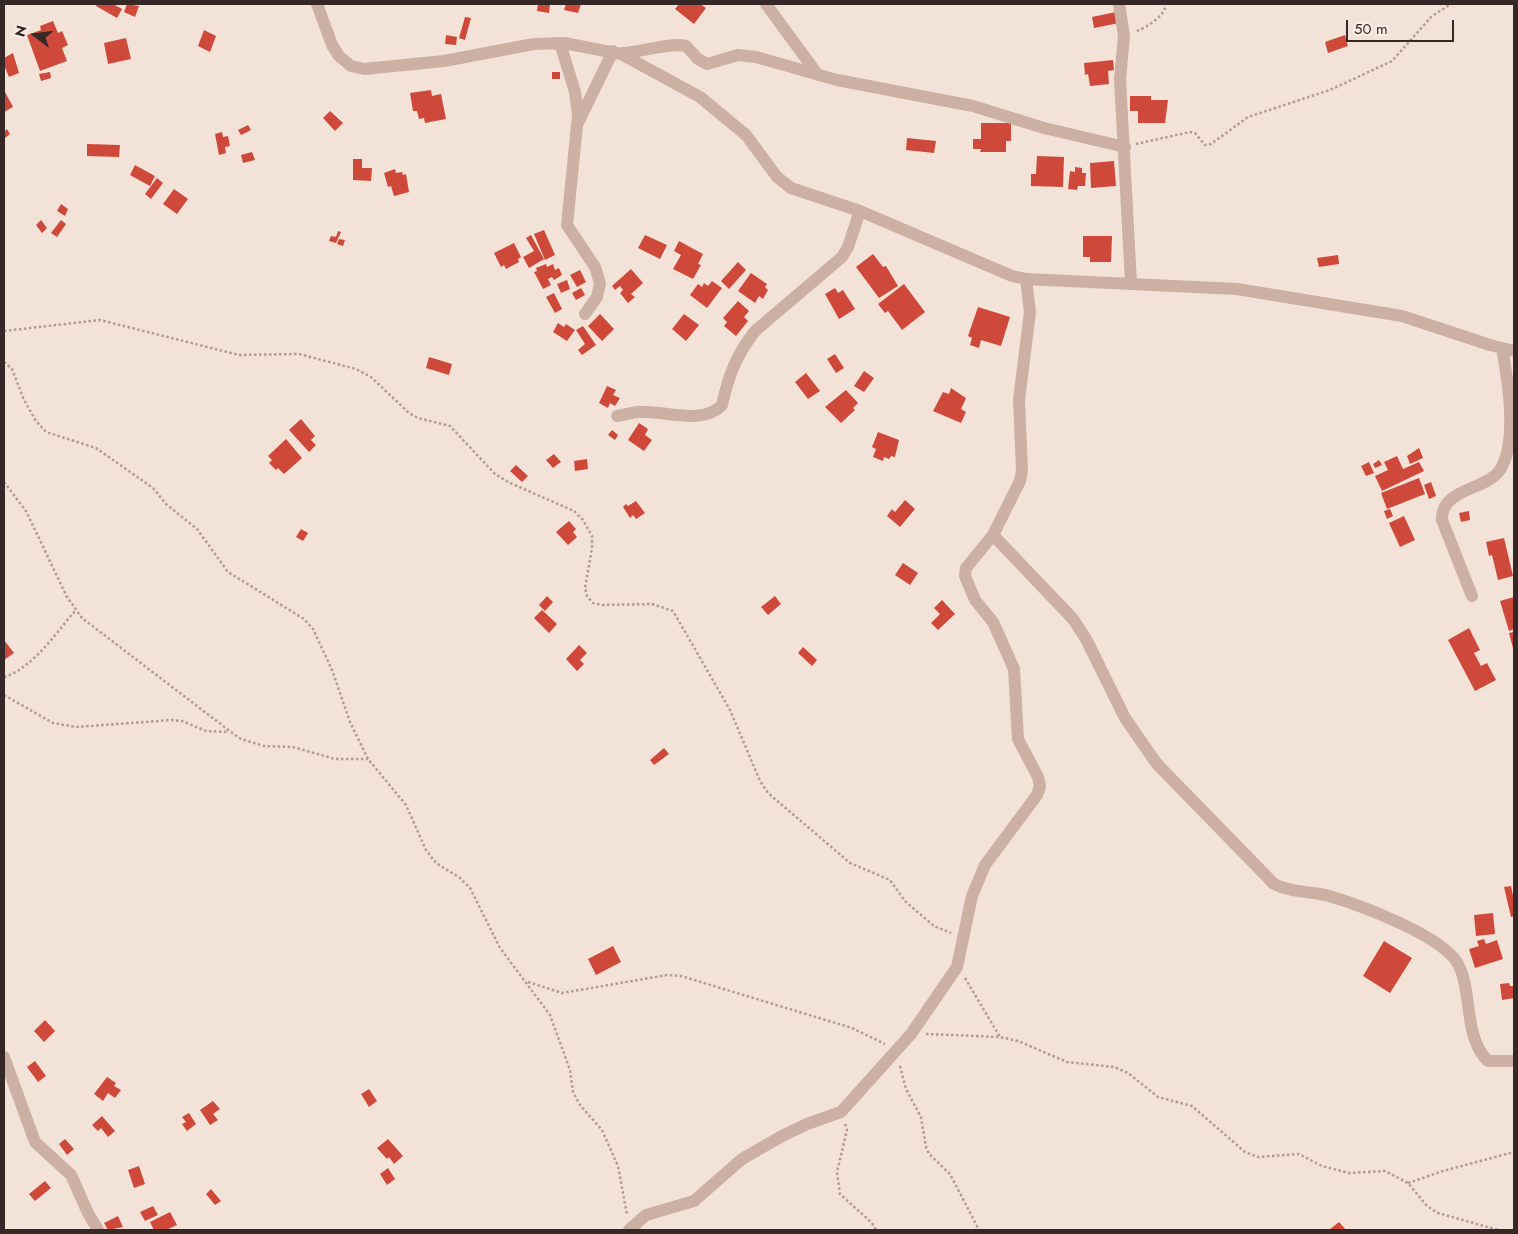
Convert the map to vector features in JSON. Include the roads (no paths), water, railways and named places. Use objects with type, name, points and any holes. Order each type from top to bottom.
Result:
[{"type":"street","points":[[317,4],[338,56],[351,66],[364,69],[444,60],[534,44],[560,43],[617,52],[682,44],[706,64],[733,56],[746,56],[837,80],[949,101],[1004,115],[1044,128],[1125,148]]},
{"type":"street","points":[[766,4],[818,75]]},
{"type":"street","points":[[1119,4],[1124,36],[1120,79],[1131,284]]},
{"type":"street","points":[[560,43],[575,92],[576,125],[567,225],[595,268],[600,283],[597,297],[585,314]]},
{"type":"street","points":[[576,125],[617,52]]},
{"type":"street","points":[[617,52],[700,97],[746,135],[777,176],[791,188],[860,211],[995,271],[1026,279],[1237,289],[1402,316],[1508,350],[1512,397],[1507,454],[1499,471],[1492,479],[1451,498],[1442,512],[1442,520],[1472,596]]},
{"type":"street","points":[[617,416],[638,412],[698,416],[717,411],[722,405],[734,361],[746,342],[755,331],[842,257],[848,247],[860,211]]},
{"type":"street","points":[[629,1229],[646,1215],[694,1201],[742,1159],[807,1124],[841,1112],[911,1034],[957,967],[972,896],[985,866],[1037,795],[1040,786],[1038,777],[1018,739],[1014,669],[994,622],[975,600],[965,576],[966,568],[994,535],[1016,493],[1022,471],[1019,400],[1030,312],[1026,279]]},
{"type":"street","points":[[994,535],[1073,619],[1086,639],[1125,718],[1157,764],[1274,884],[1287,891],[1331,897],[1387,917],[1452,953],[1460,966],[1476,1041],[1481,1054],[1488,1061],[1514,1061]]},
{"type":"street","points":[[4,1057],[35,1142],[71,1175],[92,1222],[98,1230]]}]
